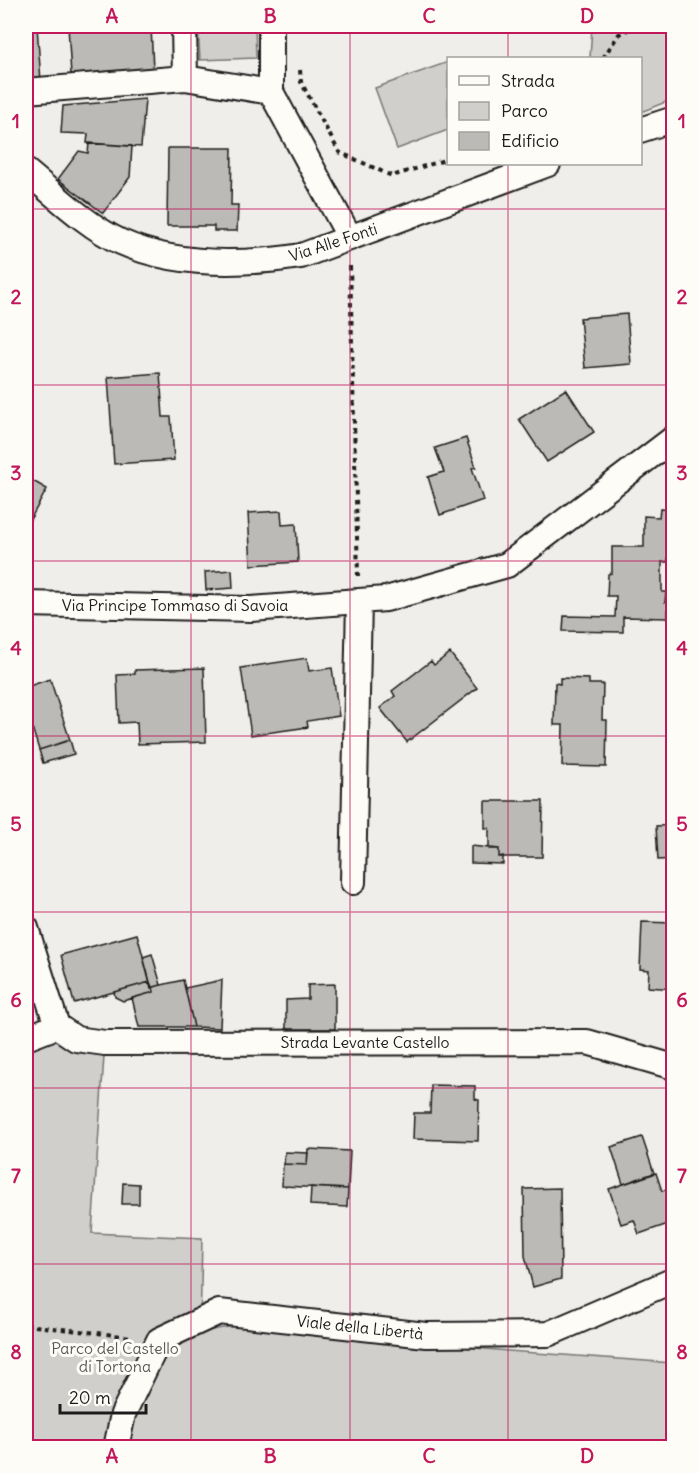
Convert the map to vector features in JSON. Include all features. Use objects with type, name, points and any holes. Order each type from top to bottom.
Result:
[{"type":"street","points":[[184,26],[185,78]]},
{"type":"street","points":[[271,26],[271,92],[350,238]]},
{"type":"street","points":[[26,91],[185,78],[271,92]]},
{"type":"street","points":[[642,129],[674,118]]},
{"type":"street","name":"Via Alle Fonti","points":[[26,171],[81,217],[120,242],[154,254],[227,263],[262,262],[301,256],[546,165]]},
{"type":"street","name":"Via Principe Tommaso di Savoia","points":[[26,604],[251,609],[386,599],[507,565],[674,438]]},
{"type":"street","points":[[353,882],[358,601]]},
{"type":"street","points":[[26,928],[57,1026],[26,1038]]},
{"type":"street","name":"Strada Levante Castello","points":[[57,1026],[76,1039],[105,1043],[587,1042],[674,1067]]},
{"type":"street","name":"Viale della Libertà","points":[[159,1340],[219,1312],[426,1335],[548,1334],[674,1280]]},
{"type":"street","points":[[116,1448],[123,1414],[159,1340]]},
{"type":"path","points":[[604,57],[619,34],[636,26]]},
{"type":"path","points":[[299,59],[301,82],[339,152],[392,176],[447,159]]},
{"type":"path","points":[[350,238],[358,601]]},
{"type":"path","points":[[26,1325],[159,1340]]},
{"type":"green space","points":[[198,26],[255,26],[256,58],[200,60]]},
{"type":"green space","points":[[592,26],[673,26],[673,99],[642,112],[642,57],[590,57]]},
{"type":"green space","points":[[447,62],[447,130],[397,149],[375,88]]},
{"type":"green space","name":"Parco del Castello di Tortona","points":[[26,996],[33,1022],[78,1051],[104,1056],[92,1233],[202,1238],[200,1332],[234,1326],[508,1351],[673,1363],[673,1447],[26,1447]]},
{"type":"building","points":[[26,26],[37,26],[41,81],[26,82]]},
{"type":"building","points":[[68,26],[151,26],[153,70],[71,75]]},
{"type":"building","points":[[145,99],[141,147],[87,143],[88,134],[61,133],[63,106]]},
{"type":"building","points":[[89,143],[132,146],[130,177],[103,213],[58,179],[79,151],[88,153]]},
{"type":"building","points":[[168,148],[232,148],[231,205],[238,205],[237,231],[214,231],[214,226],[167,226]]},
{"type":"building","points":[[627,314],[631,364],[585,368],[580,318]]},
{"type":"building","points":[[160,373],[163,417],[171,417],[174,460],[114,464],[108,377]]},
{"type":"building","points":[[566,389],[594,432],[547,462],[519,419]]},
{"type":"building","points":[[466,438],[476,467],[472,468],[483,500],[440,515],[428,477],[444,472],[435,448]]},
{"type":"building","points":[[26,477],[47,489],[26,527]]},
{"type":"building","points":[[660,509],[674,510],[674,558],[668,558],[668,562],[662,562],[662,592],[666,592],[668,618],[623,617],[623,632],[563,631],[564,616],[615,617],[616,596],[607,596],[608,574],[612,573],[612,547],[644,547],[644,516],[659,517]]},
{"type":"building","points":[[281,511],[282,525],[296,524],[298,562],[251,565],[248,513]]},
{"type":"building","points":[[232,570],[233,588],[206,590],[205,572]]},
{"type":"building","points":[[450,653],[477,688],[407,742],[380,708],[395,696],[392,691],[431,661],[434,665]]},
{"type":"building","points":[[307,658],[309,671],[332,668],[339,716],[307,721],[308,727],[251,735],[241,668]]},
{"type":"building","points":[[204,668],[206,742],[138,744],[137,722],[119,723],[117,675],[135,674],[135,670]]},
{"type":"building","points":[[560,678],[589,679],[589,684],[603,684],[602,720],[607,720],[606,767],[562,766],[563,725],[554,725],[555,683],[560,684]]},
{"type":"building","points":[[50,679],[70,740],[39,750],[26,708],[26,687]]},
{"type":"building","points":[[70,740],[74,754],[43,763],[39,750]]},
{"type":"building","points":[[485,801],[543,801],[542,857],[499,857],[499,849],[489,849],[489,828],[485,828]]},
{"type":"building","points":[[674,825],[674,859],[658,860],[656,826]]},
{"type":"building","points":[[471,846],[499,849],[499,857],[503,856],[503,864],[471,863]]},
{"type":"building","points":[[642,922],[674,923],[674,989],[648,987],[649,970],[640,969]]},
{"type":"building","points":[[137,934],[150,982],[74,1003],[61,955]]},
{"type":"building","points":[[152,954],[161,985],[151,988],[143,957]]},
{"type":"building","points":[[183,980],[194,1027],[139,1027],[132,998],[154,992],[153,987]]},
{"type":"building","points":[[222,980],[220,1028],[194,1027],[185,988]]},
{"type":"building","points":[[150,982],[154,992],[123,1001],[115,997],[114,992]]},
{"type":"building","points":[[335,984],[335,1029],[286,1029],[286,1000],[308,999],[308,985]]},
{"type":"building","points":[[431,1085],[475,1086],[475,1099],[479,1100],[478,1141],[413,1139],[414,1113],[430,1113]]},
{"type":"building","points":[[642,1137],[654,1173],[623,1184],[611,1147]]},
{"type":"building","points":[[308,1149],[350,1151],[348,1189],[282,1186],[283,1164],[307,1165]]},
{"type":"building","points":[[285,1152],[308,1153],[307,1165],[284,1164]]},
{"type":"building","points":[[656,1173],[662,1191],[674,1187],[674,1222],[639,1234],[634,1220],[621,1224],[609,1189]]},
{"type":"building","points":[[123,1183],[139,1184],[139,1204],[122,1204]]},
{"type":"building","points":[[311,1187],[348,1189],[347,1207],[310,1205]]},
{"type":"building","points":[[560,1188],[561,1279],[533,1287],[525,1256],[524,1189]]}]
